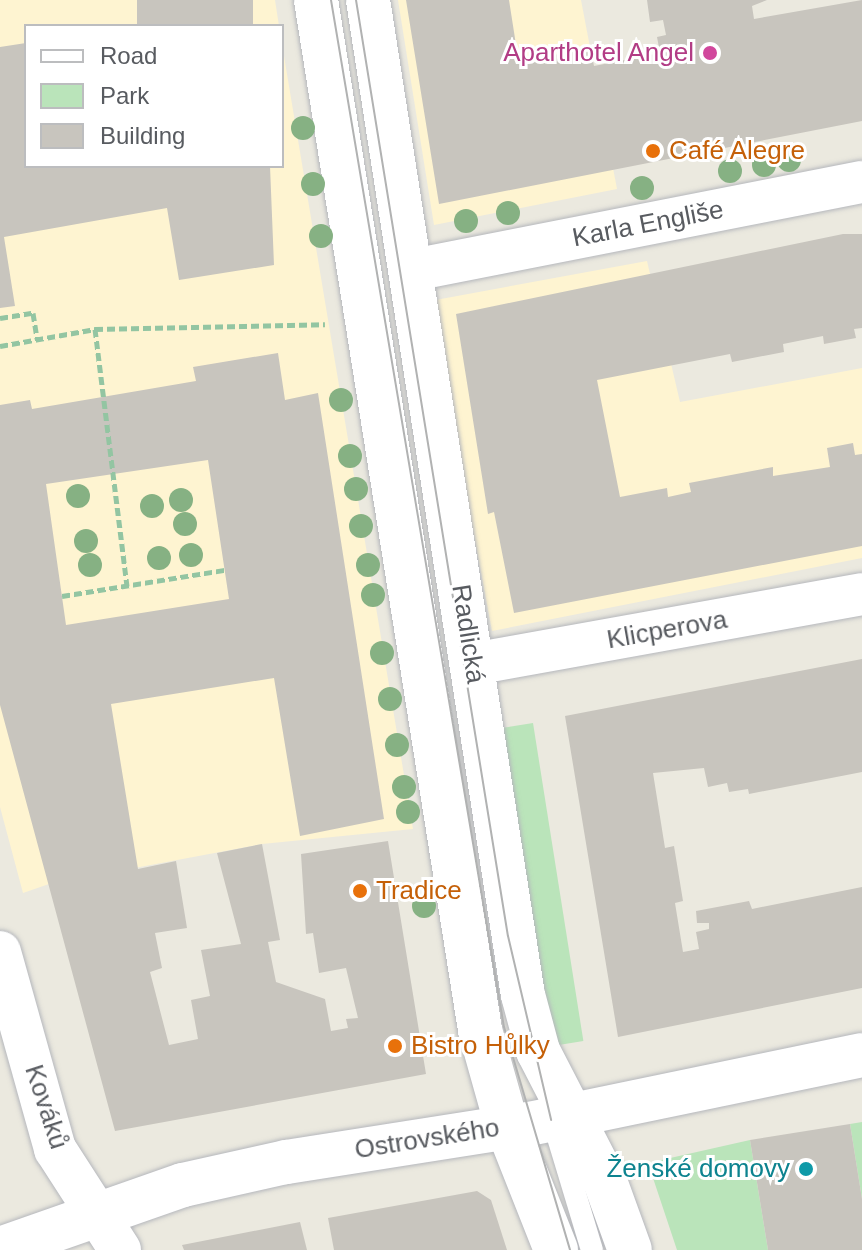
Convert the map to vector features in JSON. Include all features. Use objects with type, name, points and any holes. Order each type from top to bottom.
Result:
[{"type":"main road","name":"Radlická","points":[[316,0],[480,1030],[507,1126],[556,1250]]},
{"type":"main road","name":"Radlická","points":[[368,0],[523,995],[538,1051],[562,1117],[609,1189],[630,1250]]},
{"type":"main road","name":"Ostrovského","points":[[0,1249],[183,1185],[286,1162],[562,1117],[862,1055]]},
{"type":"street","name":"Karla Engliše","points":[[433,266],[862,182]]},
{"type":"street","name":"Klicperova","points":[[473,664],[862,594]]},
{"type":"street","name":"Kováků","points":[[0,952],[55,1149],[120,1250]]},
{"type":"lane","points":[[562,1117],[592,1250]]},
{"type":"path","points":[[0,318],[33,313],[37,339]]},
{"type":"path","points":[[0,346],[95,329],[316,325]]},
{"type":"path","points":[[95,329],[127,586]]},
{"type":"path","points":[[62,596],[225,570]]},
{"type":"shaded area","points":[[0,0],[275,0],[279,24],[24,24],[24,168],[284,168],[284,56],[413,829],[262,844],[49,884],[23,893],[0,807]]},
{"type":"shaded area","points":[[398,0],[581,0],[617,189],[434,225]]},
{"type":"shaded area","points":[[647,261],[680,402],[862,368],[862,558],[492,631],[430,301]]},
{"type":"green space","points":[[533,723],[583,1041],[545,1047],[494,729]]},
{"type":"green space","points":[[862,1122],[862,1199],[850,1124]]},
{"type":"green space","points":[[750,1140],[768,1250],[677,1250],[648,1163]]},
{"type":"building","points":[[137,0],[253,0],[253,24],[137,24]]},
{"type":"building","points":[[406,0],[509,0],[519,64],[590,46],[594,66],[660,53],[657,37],[666,35],[663,20],[650,22],[647,0],[767,0],[752,6],[754,19],[862,0],[862,121],[439,204]]},
{"type":"building","points":[[24,43],[24,168],[270,168],[274,265],[179,280],[167,208],[4,237],[15,306],[0,308],[0,47]]},
{"type":"building","points":[[843,234],[862,234],[862,328],[854,329],[856,338],[824,344],[823,336],[783,344],[784,352],[732,362],[730,354],[597,380],[620,497],[667,488],[668,497],[691,492],[689,483],[773,467],[773,476],[830,467],[827,448],[853,443],[855,455],[862,454],[862,546],[514,613],[494,512],[488,514],[456,314]]},
{"type":"building","points":[[278,353],[285,400],[318,393],[384,819],[300,836],[274,678],[111,704],[138,869],[176,861],[187,928],[155,933],[162,968],[150,972],[169,1045],[198,1039],[191,1000],[210,996],[201,950],[241,944],[217,853],[262,844],[280,940],[268,942],[276,982],[325,999],[331,1031],[348,1028],[346,1019],[358,1018],[346,968],[319,973],[313,933],[306,934],[301,854],[388,841],[426,1074],[115,1131],[0,705],[0,405],[30,400],[32,409],[196,381],[193,367]],"holes":[[[208,460],[229,599],[66,625],[46,484]]]},
{"type":"building","points":[[862,659],[862,772],[749,794],[748,789],[729,792],[727,783],[708,787],[704,768],[653,773],[665,848],[674,846],[683,901],[675,903],[683,952],[699,949],[696,932],[709,929],[709,923],[697,923],[696,911],[749,901],[752,909],[862,887],[862,988],[618,1037],[565,716]]},
{"type":"building","name":"Ženské domovy","points":[[850,1124],[862,1199],[862,1250],[768,1250],[750,1140]]},
{"type":"building","points":[[477,1191],[491,1200],[507,1250],[334,1250],[328,1218]]},
{"type":"building","points":[[300,1222],[307,1250],[184,1250],[182,1245]]},
{"type":"tram line","points":[[331,0],[504,1027],[570,1250]]},
{"type":"tram line","points":[[356,0],[508,936],[551,1120]]},
{"type":"place","name":"Aparthotel Angel","points":[[710,53]]},
{"type":"place","name":"Café Alegre","points":[[653,151]]},
{"type":"place","name":"Tradice","points":[[360,891]]},
{"type":"place","name":"Bistro Hůlky","points":[[395,1046]]},
{"type":"place","name":"Ženské domovy","points":[[806,1169]]}]
